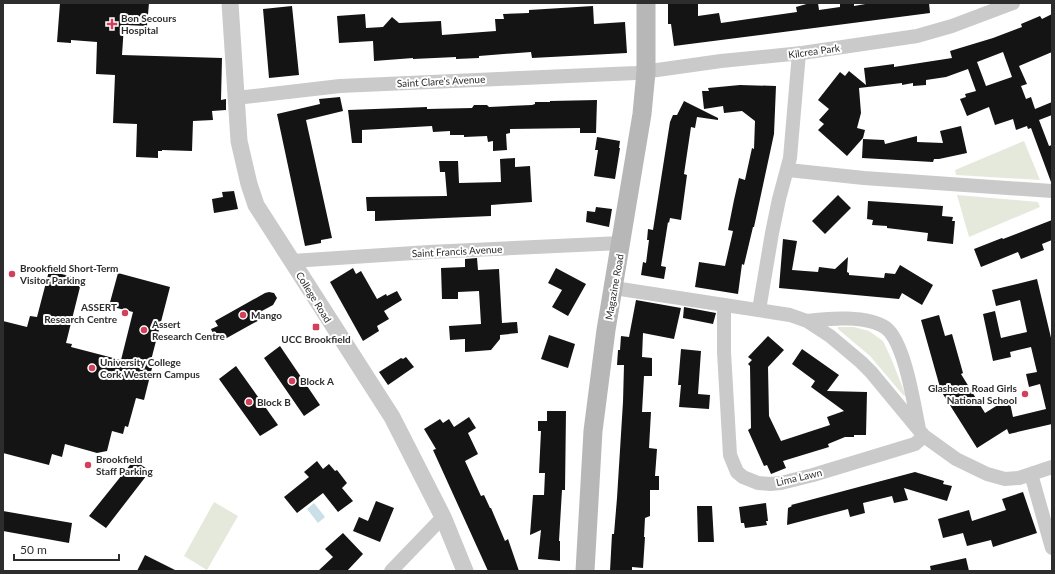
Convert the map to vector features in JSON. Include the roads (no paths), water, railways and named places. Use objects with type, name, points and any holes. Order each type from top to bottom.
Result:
[{"type":"main road","name":"Magazine Road","points":[[585,571],[593,431],[605,341],[642,114],[646,72],[646,3]]},
{"type":"street","name":"College Road","points":[[230,3],[239,141],[250,188],[256,205],[392,417],[443,517],[465,571]]},
{"type":"street","name":"Kilcrea Park","points":[[646,72],[917,36],[952,26],[1013,3]]},
{"type":"street","points":[[759,310],[772,233],[779,199],[788,170],[792,146],[798,53]]},
{"type":"street","name":"Saint Clare's Avenue","points":[[236,98],[340,86],[646,72]]},
{"type":"street","points":[[788,170],[864,178],[1052,191]]},
{"type":"street","name":"Saint Francis Avenue","points":[[292,261],[621,242]]},
{"type":"street","points":[[614,288],[790,315],[807,321],[826,332],[861,362],[922,434],[956,459],[987,474],[1005,479],[1019,478],[1052,467]]},
{"type":"street","name":"Lima Lawn","points":[[724,305],[724,352],[730,456],[737,472],[743,477],[758,483],[781,483],[813,475],[915,444],[922,434]]},
{"type":"street","points":[[807,321],[826,319],[858,320],[878,324],[887,329],[895,341],[907,372],[922,434]]},
{"type":"street","points":[[1031,474],[1052,548]]},
{"type":"street","points":[[391,571],[443,517]]},
{"type":"water","points":[[314,503],[325,517],[318,523],[307,509]]},
{"type":"place","name":"Bon Secours Hospital","points":[[112,24]]},
{"type":"place","name":"Brookfield Short-Term Visitor Parking","points":[[12,274]]},
{"type":"place","name":"ASSERT Research Centre","points":[[125,313]]},
{"type":"place","name":"Mango","points":[[243,315]]},
{"type":"place","name":"UCC Brookfield","points":[[316,327]]},
{"type":"place","name":"Assert Research Centre","points":[[144,330]]},
{"type":"place","name":"University College Cork Western Campus","points":[[92,368]]},
{"type":"place","name":"Block A","points":[[292,381]]},
{"type":"place","name":"Glasheen Road Girls National School","points":[[1025,394]]},
{"type":"place","name":"Block B","points":[[249,402]]},
{"type":"place","name":"Brookfield Staff Parking","points":[[88,465]]}]
